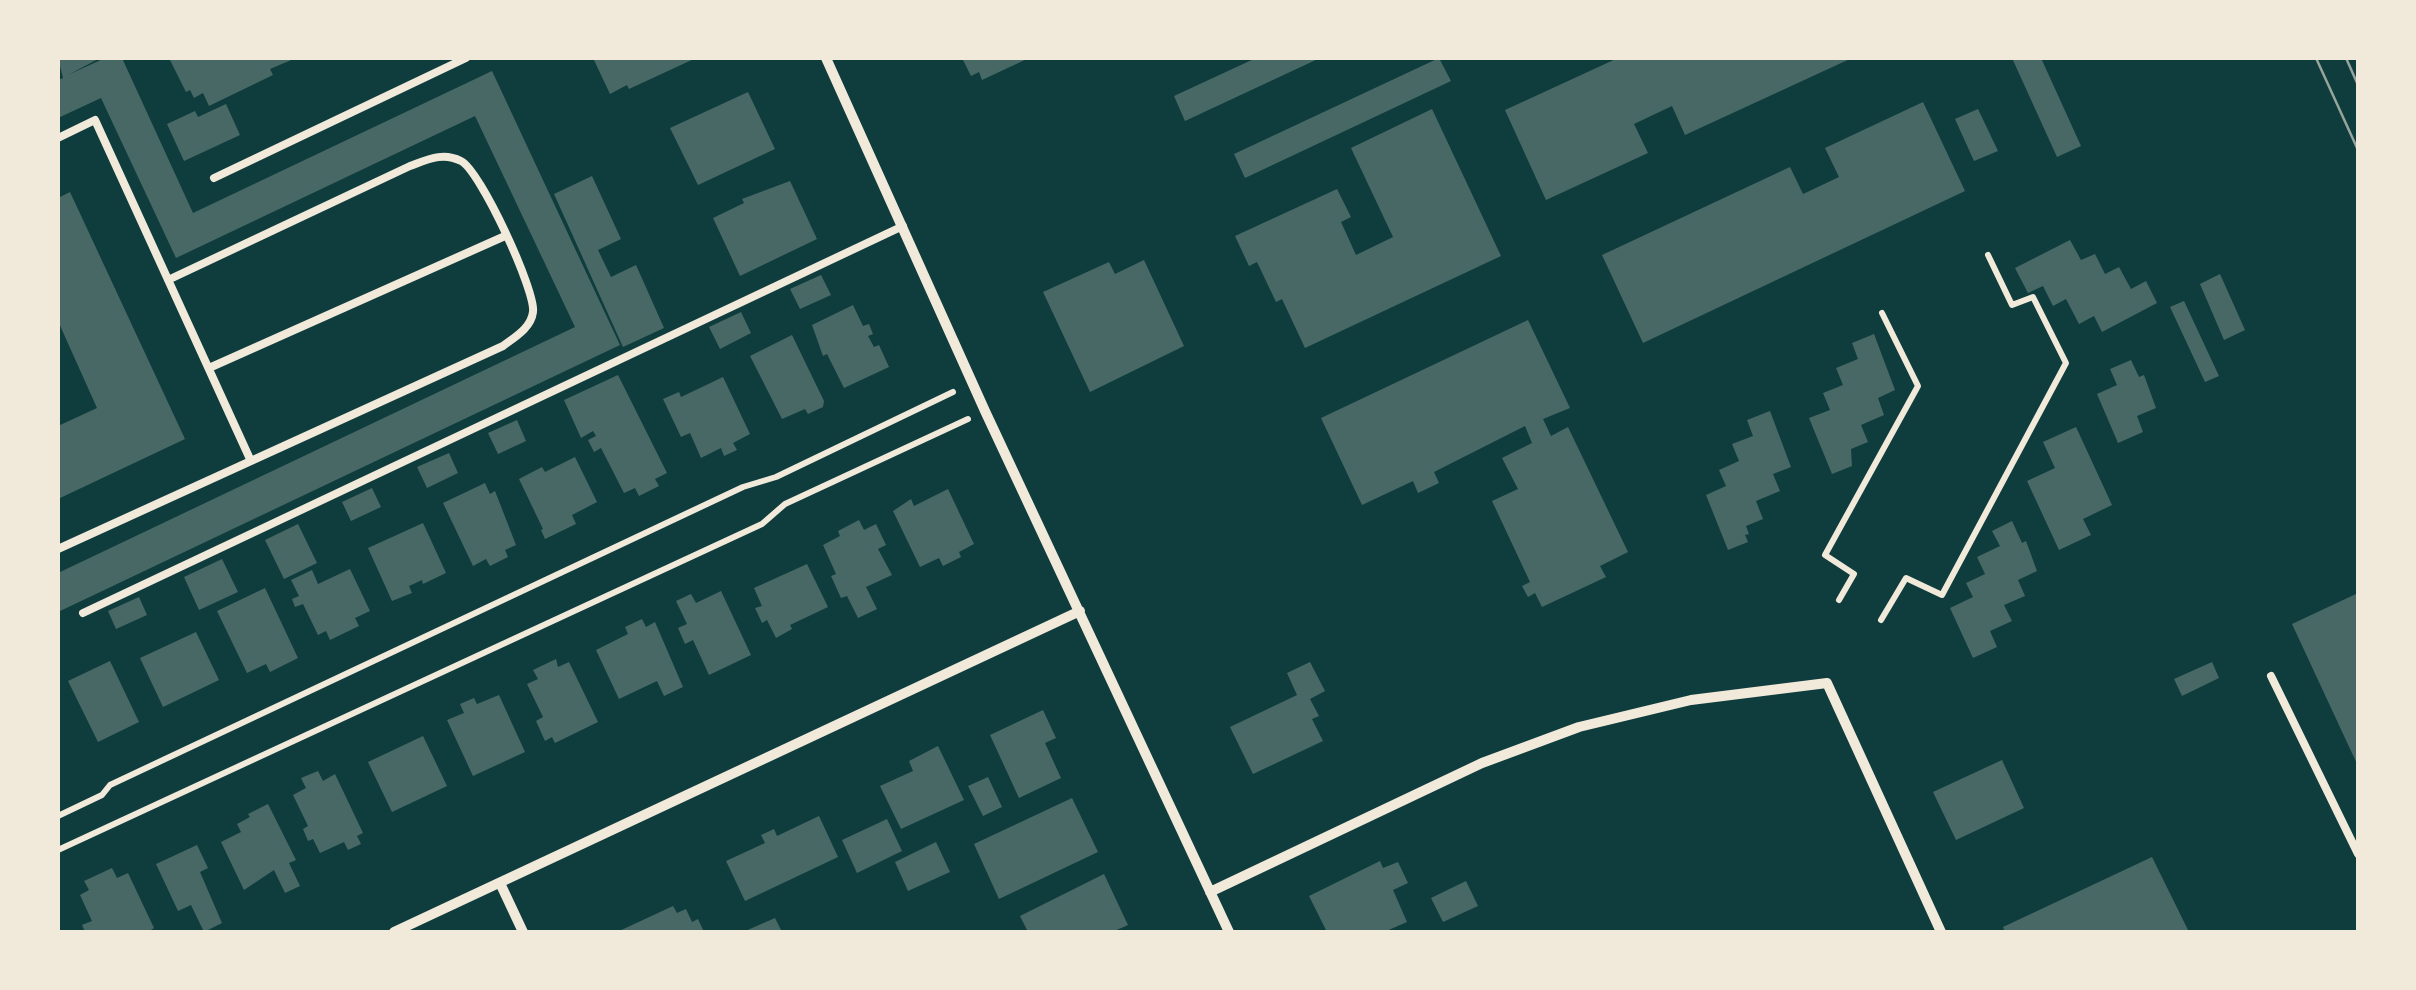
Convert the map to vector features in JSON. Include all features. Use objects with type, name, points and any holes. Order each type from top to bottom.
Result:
[{"type":"street","points":[[826,58],[972,383],[1229,932]]},
{"type":"street","points":[[394,932],[1080,611]]},
{"type":"street","points":[[1210,892],[1482,763],[1579,727],[1691,700],[1826,683],[1941,932]]},
{"type":"street","points":[[500,883],[523,932]]},
{"type":"lane","points":[[214,178],[466,58]]},
{"type":"lane","points":[[58,138],[95,120],[250,459]]},
{"type":"lane","points":[[58,549],[503,346],[524,331],[534,314],[531,292],[480,181],[466,162],[444,154],[410,166],[168,280]]},
{"type":"lane","points":[[83,613],[903,226]]},
{"type":"lane","points":[[209,368],[505,236]]},
{"type":"lane","points":[[2271,676],[2358,854]]},
{"type":"path","points":[[1881,620],[1906,578],[1942,594],[2066,363],[2032,296],[2012,305],[1988,255]]},
{"type":"path","points":[[1839,600],[1854,574],[1825,555],[1918,386],[1882,313]]},
{"type":"path","points":[[58,816],[102,795],[110,785],[972,383]]},
{"type":"path","points":[[58,850],[762,524],[785,504],[985,411]]},
{"type":"building","points":[[58,58],[100,58],[68,75],[105,58],[122,58],[193,213],[492,71],[620,345],[58,612],[58,573],[575,327],[475,116],[176,258],[101,98],[58,118],[58,80],[63,78]]},
{"type":"building","points":[[169,58],[296,58],[270,69],[273,75],[209,106],[203,93],[194,98],[190,90],[186,92]]},
{"type":"building","points":[[593,58],[696,58],[610,94]]},
{"type":"building","points":[[962,58],[1029,58],[982,80],[979,72],[971,76]]},
{"type":"building","points":[[1256,58],[1320,58],[1185,121],[1174,96]]},
{"type":"building","points":[[1439,58],[1451,81],[1245,178],[1234,154]]},
{"type":"building","points":[[1618,58],[1852,58],[1685,135],[1672,106],[1634,124],[1648,153],[1546,200],[1505,110]]},
{"type":"building","points":[[2012,58],[2041,58],[2081,146],[2057,157]]},
{"type":"building","points":[[748,92],[775,149],[698,185],[670,128]]},
{"type":"building","points":[[1923,102],[1965,191],[1643,343],[1602,255],[1790,167],[1803,194],[1839,177],[1825,148]]},
{"type":"building","points":[[226,104],[240,135],[184,161],[167,124],[195,111],[198,117]]},
{"type":"building","points":[[1432,109],[1501,256],[1305,348],[1282,299],[1276,302],[1257,262],[1249,266],[1235,236],[1337,189],[1351,217],[1341,222],[1356,255],[1393,237],[1351,148]]},
{"type":"building","points":[[1978,109],[1998,151],[1974,161],[1955,119]]},
{"type":"building","points":[[592,176],[621,239],[598,250],[611,277],[636,265],[664,328],[623,347],[554,194]]},
{"type":"building","points":[[790,181],[817,239],[740,276],[713,218],[744,203],[742,199]]},
{"type":"building","points":[[70,192],[185,439],[58,499],[58,426],[97,408],[58,321],[58,198]]},
{"type":"building","points":[[2070,240],[2081,260],[2095,254],[2105,274],[2119,267],[2131,289],[2146,281],[2157,303],[2102,332],[2094,316],[2079,324],[2066,299],[2053,306],[2043,286],[2028,293],[2015,268]]},
{"type":"building","points":[[1144,260],[1184,346],[1090,392],[1043,292],[1109,262],[1115,274]]},
{"type":"building","points":[[2220,274],[2245,330],[2224,340],[2200,284]]},
{"type":"building","points":[[821,275],[831,295],[800,309],[790,289]]},
{"type":"building","points":[[2184,301],[2219,376],[2205,382],[2170,307]]},
{"type":"building","points":[[853,305],[863,326],[869,324],[873,334],[868,336],[874,347],[879,345],[889,367],[844,388],[827,354],[823,356],[812,325]]},
{"type":"building","points":[[741,312],[751,333],[720,349],[709,327]]},
{"type":"building","points":[[1528,320],[1570,408],[1543,419],[1551,436],[1568,427],[1628,552],[1600,566],[1606,577],[1542,607],[1535,593],[1528,597],[1522,586],[1530,582],[1492,501],[1518,489],[1502,458],[1532,443],[1525,426],[1434,472],[1439,483],[1418,493],[1413,481],[1362,505],[1321,418]]},
{"type":"building","points":[[1874,334],[1895,390],[1878,398],[1884,415],[1861,425],[1868,442],[1851,449],[1852,466],[1832,474],[1809,418],[1830,410],[1823,393],[1843,385],[1836,368],[1858,359],[1852,343]]},
{"type":"building","points":[[792,335],[824,401],[823,407],[808,414],[805,409],[782,419],[750,356]]},
{"type":"building","points":[[2131,360],[2139,377],[2144,375],[2156,408],[2137,416],[2143,432],[2118,443],[2097,394],[2117,385],[2110,369]]},
{"type":"building","points":[[618,375],[667,473],[655,479],[659,486],[639,496],[635,488],[624,493],[601,448],[594,452],[588,440],[596,436],[593,431],[581,438],[564,400]]},
{"type":"building","points":[[723,377],[750,434],[733,443],[737,450],[724,456],[721,448],[701,458],[690,433],[681,437],[663,399],[679,392],[681,397]]},
{"type":"building","points":[[1770,411],[1791,467],[1773,474],[1780,491],[1756,501],[1763,519],[1746,526],[1748,542],[1728,550],[1706,495],[1726,486],[1719,470],[1739,461],[1732,444],[1753,436],[1747,420]]},
{"type":"building","points":[[517,420],[526,441],[498,454],[488,433]]},
{"type":"building","points":[[2076,427],[2112,505],[2083,519],[2091,535],[2059,550],[2027,481],[2055,468],[2043,442]]},
{"type":"building","points":[[449,453],[458,473],[427,488],[417,467]]},
{"type":"building","points":[[575,457],[597,502],[572,515],[576,524],[545,539],[519,479]]},
{"type":"building","points":[[485,483],[490,494],[495,491],[516,545],[505,550],[508,557],[490,566],[486,559],[473,566],[443,503]]},
{"type":"building","points":[[372,488],[381,507],[351,521],[342,502]]},
{"type":"building","points":[[948,489],[974,544],[959,552],[961,557],[943,566],[939,558],[920,567],[893,511],[911,499],[914,506]]},
{"type":"building","points":[[859,520],[864,530],[876,524],[886,545],[878,549],[892,575],[866,587],[877,609],[858,618],[847,596],[841,598],[823,545]]},
{"type":"building","points":[[2012,521],[2022,543],[2026,541],[2037,571],[2018,580],[2025,596],[2004,605],[2012,621],[1990,631],[1997,647],[1973,658],[1950,608],[1973,597],[1966,583],[1985,574],[1977,557],[2000,546],[1992,531]]},
{"type":"building","points":[[423,523],[446,573],[409,586],[412,593],[392,601],[368,548]]},
{"type":"building","points":[[298,524],[317,563],[284,579],[265,540]]},
{"type":"building","points":[[222,559],[238,592],[199,610],[184,577]]},
{"type":"building","points":[[807,564],[828,607],[790,625],[792,629],[776,638],[755,608],[762,606],[754,588]]},
{"type":"building","points":[[350,569],[370,611],[355,618],[359,626],[330,640],[326,631],[318,635],[303,604],[295,607],[292,599],[299,596],[291,580],[312,570],[318,584]]},
{"type":"building","points":[[265,588],[298,658],[270,672],[266,664],[247,673],[217,611]]},
{"type":"building","points":[[721,591],[751,655],[709,675],[693,640],[685,644],[678,628],[687,624],[676,601],[691,594],[696,603]]},
{"type":"building","points":[[2358,593],[2358,766],[2292,624]]},
{"type":"building","points":[[139,597],[147,615],[116,629],[108,611]]},
{"type":"building","points":[[642,619],[646,627],[655,622],[683,687],[664,696],[657,681],[619,699],[596,650],[628,634],[625,627]]},
{"type":"building","points":[[196,632],[219,680],[163,707],[140,658]]},
{"type":"building","points":[[556,659],[558,667],[569,662],[598,722],[555,743],[552,737],[545,741],[536,721],[543,717],[527,684],[538,679],[533,670]]},
{"type":"building","points":[[110,661],[139,722],[98,742],[68,681]]},
{"type":"building","points":[[1310,662],[1325,691],[1310,699],[1319,716],[1312,719],[1323,741],[1253,774],[1230,727],[1297,695],[1287,673]]},
{"type":"building","points":[[2212,662],[2219,678],[2182,696],[2174,679]]},
{"type":"building","points":[[499,695],[525,752],[473,776],[447,720],[464,713],[460,704],[474,698],[477,704]]},
{"type":"building","points":[[1043,710],[1056,738],[1045,743],[1061,778],[1019,798],[990,735]]},
{"type":"building","points":[[423,736],[447,786],[392,812],[368,762]]},
{"type":"building","points":[[938,746],[964,800],[901,829],[880,786],[913,771],[909,761]]},
{"type":"building","points":[[2002,760],[2024,808],[1956,840],[1933,792]]},
{"type":"building","points":[[318,771],[323,781],[335,774],[363,833],[357,836],[361,844],[348,850],[344,842],[320,853],[313,839],[308,841],[303,829],[308,826],[293,795],[306,788],[301,778]]},
{"type":"building","points":[[988,777],[1002,807],[983,816],[968,786]]},
{"type":"building","points":[[1072,798],[1098,852],[999,899],[974,844]]},
{"type":"building","points":[[268,804],[296,860],[289,863],[300,886],[285,893],[274,870],[244,890],[221,842],[241,832],[237,824],[250,817],[248,814]]},
{"type":"building","points":[[819,816],[838,857],[745,901],[726,861],[765,843],[761,835],[774,829],[777,836]]},
{"type":"building","points":[[887,819],[902,851],[857,873],[842,840]]},
{"type":"building","points":[[936,842],[950,872],[908,891],[895,862]]},
{"type":"building","points":[[197,845],[208,868],[200,872],[222,923],[204,932],[191,905],[178,911],[156,864]]},
{"type":"building","points":[[2152,857],[2189,932],[2005,932],[2003,927]]},
{"type":"building","points":[[1380,861],[1383,868],[1398,862],[1408,883],[1393,890],[1407,922],[1384,932],[1327,932],[1309,896]]},
{"type":"building","points":[[112,868],[117,878],[128,873],[154,928],[148,932],[85,932],[82,925],[92,921],[80,895],[89,890],[84,881]]},
{"type":"building","points":[[1104,874],[1128,925],[1112,932],[1028,932],[1020,916]]},
{"type":"building","points":[[1466,881],[1478,906],[1443,922],[1431,898]]},
{"type":"building","points":[[673,906],[677,913],[686,909],[692,922],[698,919],[704,932],[617,932]]},
{"type":"building","points":[[775,918],[782,932],[743,932]]},
{"type":"tram line","points":[[2316,58],[2358,150]]},
{"type":"tram line","points":[[2346,58],[2358,85]]}]
